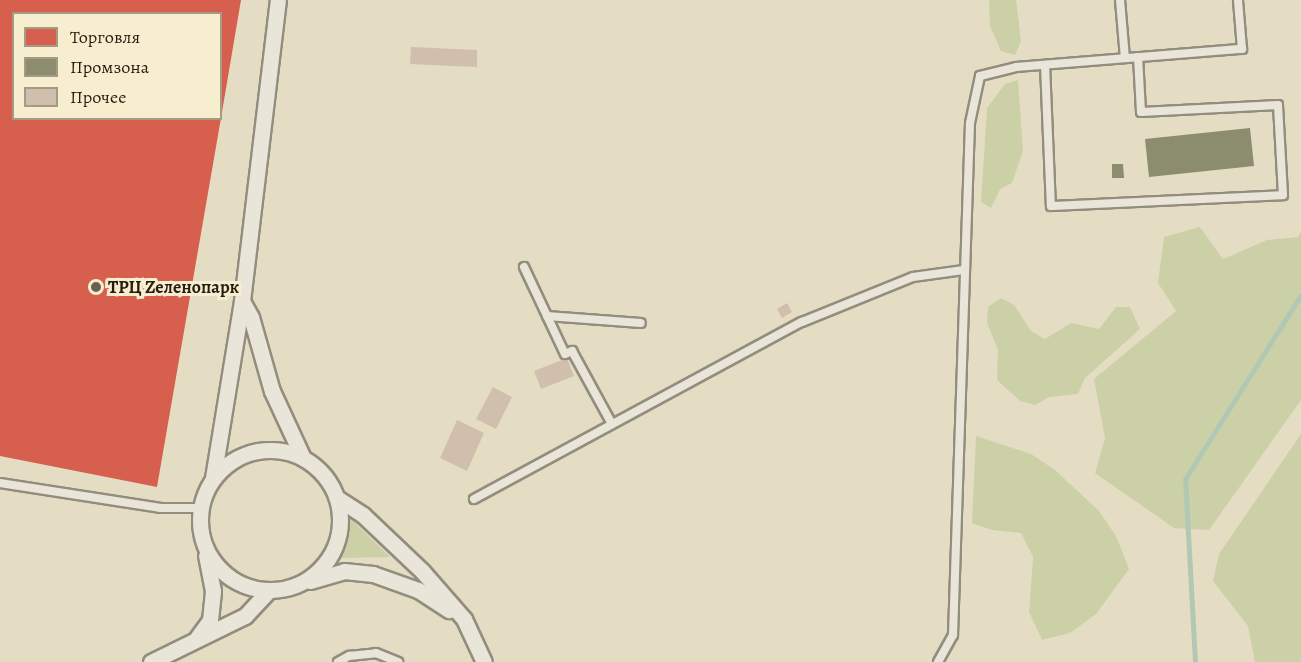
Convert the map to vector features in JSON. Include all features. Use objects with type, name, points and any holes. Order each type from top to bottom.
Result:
[{"type":"street","points":[[195,640],[210,620],[213,591],[203,544],[200,508],[213,478],[242,301],[278,0]]},
{"type":"street","points":[[242,301],[251,317],[272,391],[303,458]]},
{"type":"street","points":[[213,478],[231,460],[254,451],[279,450],[303,458],[324,474],[337,498],[340,524],[333,550],[318,571],[295,585]]},
{"type":"street","points":[[337,498],[371,523],[464,619],[484,662]]},
{"type":"street","points":[[203,544],[218,568],[234,579],[269,590],[344,571],[373,574],[418,590],[464,619]]},
{"type":"street","points":[[151,662],[245,616],[269,590]]},
{"type":"lane","points":[[1120,0],[1125,58]]},
{"type":"lane","points":[[938,662],[953,635],[970,123],[980,76],[1045,65],[1242,49],[1238,0]]},
{"type":"lane","points":[[1045,65],[1051,206],[1283,195],[1278,105],[1142,112],[1138,57]]},
{"type":"lane","points":[[524,267],[565,354],[572,351],[612,424]]},
{"type":"lane","points":[[474,499],[802,322],[913,276],[964,270]]},
{"type":"lane","points":[[547,316],[640,323]]},
{"type":"lane","points":[[0,483],[161,508],[200,508]]},
{"type":"lane","points":[[338,662],[376,653],[398,662]]},
{"type":"green space","points":[[989,0],[1016,0],[1021,41],[1015,55],[1001,51],[990,26]]},
{"type":"green space","points":[[1018,80],[1023,151],[1012,183],[1000,189],[991,208],[981,202],[987,108],[1005,84]]},
{"type":"green space","points":[[1200,227],[1223,259],[1267,240],[1298,237],[1301,232],[1301,400],[1209,530],[1174,528],[1095,473],[1105,438],[1094,379],[1176,311],[1158,283],[1164,237]]},
{"type":"green space","points":[[1001,298],[1014,305],[1031,331],[1045,339],[1071,323],[1099,329],[1116,307],[1130,307],[1140,329],[1085,378],[1078,394],[1049,397],[1035,405],[1020,401],[997,380],[998,350],[987,323],[988,307]]},
{"type":"green space","points":[[1301,434],[1301,662],[1255,662],[1248,626],[1213,581],[1219,554]]},
{"type":"green space","points":[[976,436],[1031,454],[1055,470],[1099,511],[1116,536],[1129,569],[1096,614],[1070,633],[1042,640],[1029,612],[1033,557],[1021,533],[992,530],[972,523]]},
{"type":"green space","points":[[350,518],[390,557],[339,558]]},
{"type":"building: Торговля","name":"ТРЦ Zеленопарк","points":[[0,0],[241,0],[222,112],[222,12],[12,12],[12,120],[221,120],[157,487],[0,456]]},
{"type":"building: Промзона","points":[[1250,128],[1254,166],[1149,177],[1145,139]]},
{"type":"building: Промзона","points":[[1112,164],[1123,164],[1124,178],[1112,178]]},
{"type":"building: Прочее","points":[[411,47],[477,50],[477,67],[410,64]]},
{"type":"building: Прочее","points":[[787,303],[792,312],[782,318],[777,309]]},
{"type":"building: Прочее","points":[[567,358],[574,376],[541,389],[534,371]]},
{"type":"building: Прочее","points":[[493,387],[512,397],[496,429],[476,419]]},
{"type":"building: Прочее","points":[[457,420],[484,433],[467,471],[440,458]]},
{"type":"waterway","points":[[1195,662],[1185,479],[1301,295]]},
{"type":"place","name":"ТРЦ Zеленопарк","points":[[96,287]]}]
